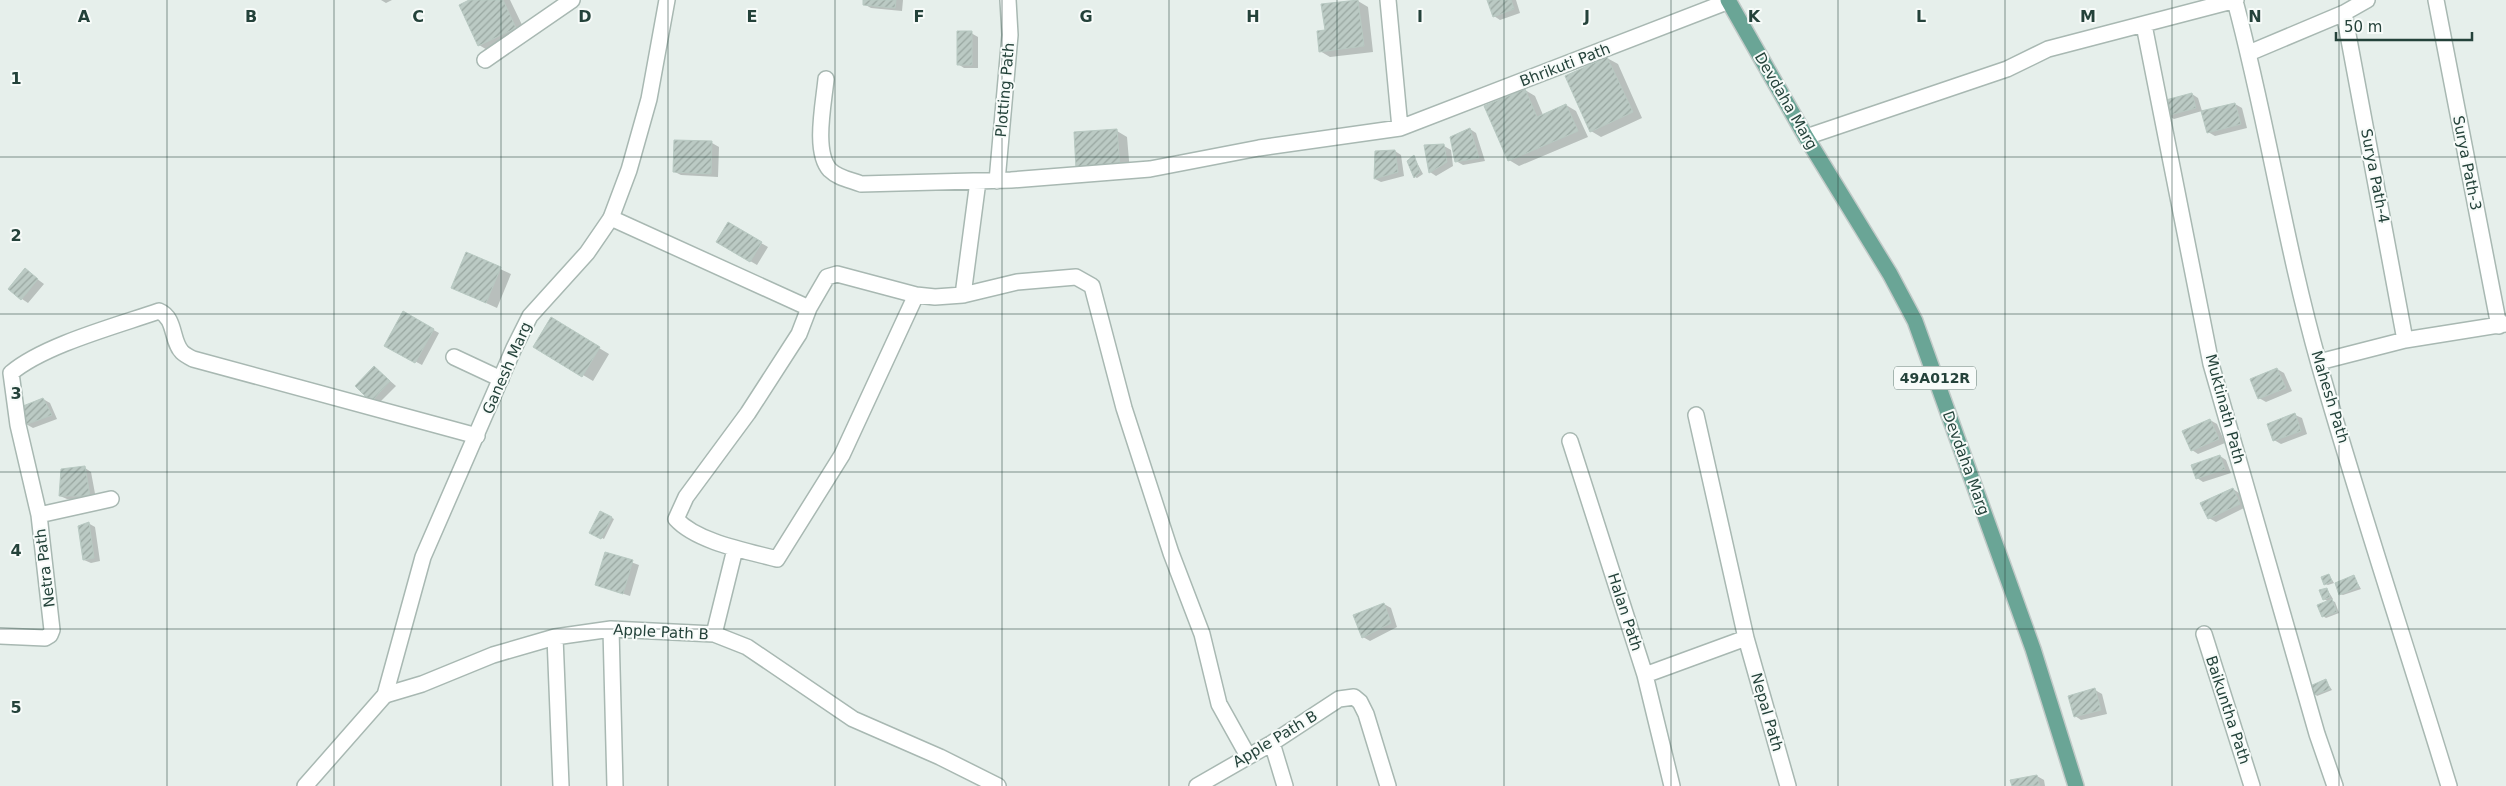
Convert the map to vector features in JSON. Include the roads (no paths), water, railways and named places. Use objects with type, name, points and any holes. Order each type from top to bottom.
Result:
[{"type":"main road","name":"Devdaha Marg","points":[[1729,0],[1806,137],[1890,274],[1915,321],[2033,649],[2076,786]]},
{"type":"street","points":[[485,60],[572,0]]},
{"type":"street","name":"Ganesh Marg","points":[[384,695],[423,557],[530,316],[587,253],[611,218],[629,170],[649,99],[667,0]]},
{"type":"street","name":"Plotting Path","points":[[997,181],[1010,35],[1008,0]]},
{"type":"street","points":[[1388,0],[1400,128]]},
{"type":"street","name":"Bhrikuti Path","points":[[826,79],[821,138],[822,156],[830,169],[842,177],[861,184],[997,181],[1150,169],[1259,148],[1400,128],[1729,0]]},
{"type":"street","points":[[1806,137],[2007,69],[2048,49],[2236,0]]},
{"type":"street","name":"Mahesh Path","points":[[2236,0],[2286,229],[2318,362],[2449,786]]},
{"type":"street","points":[[2249,53],[2344,13],[2368,0]]},
{"type":"street","name":"Surya Path-3","points":[[2436,0],[2502,325]]},
{"type":"street","name":"Surya Path-4","points":[[2344,13],[2405,340]]},
{"type":"street","name":"Muktinath Path","points":[[2144,25],[2211,364],[2317,734],[2334,786]]},
{"type":"street","points":[[963,295],[978,181]]},
{"type":"street","points":[[611,218],[809,308]]},
{"type":"street","points":[[916,295],[842,455],[776,559],[735,548],[682,525],[676,519],[686,497],[748,413],[799,334],[809,308],[827,277],[837,274],[916,295],[963,295],[1017,282],[1076,277],[1092,286],[1124,408],[1171,553],[1202,634],[1219,704],[1248,756]]},
{"type":"street","points":[[39,515],[18,425],[11,373],[22,364],[74,341],[159,311],[165,313],[172,324],[181,351],[193,359],[477,436]]},
{"type":"street","points":[[2318,362],[2405,340],[2502,325]]},
{"type":"street","points":[[454,357],[501,379]]},
{"type":"street","name":"Nepal Path","points":[[1696,415],[1746,638],[1788,786]]},
{"type":"street","name":"Halan Path","points":[[1570,441],[1645,675],[1672,786]]},
{"type":"street","name":"Netra Path","points":[[0,636],[44,638],[50,635],[52,630],[39,515],[111,499]]},
{"type":"street","points":[[714,634],[735,548]]},
{"type":"street","points":[[611,629],[616,786]]},
{"type":"street","name":"Apple Path B","points":[[384,695],[422,684],[493,655],[555,637],[611,629],[714,634],[747,646],[853,719],[940,757],[998,786]]},
{"type":"street","name":"Baikuntha Path","points":[[2204,634],[2252,786]]},
{"type":"street","points":[[555,637],[561,786]]},
{"type":"street","points":[[1645,675],[1746,638]]},
{"type":"street","points":[[305,786],[384,695]]},
{"type":"street","name":"Apple Path B","points":[[1197,786],[1272,743],[1339,699],[1354,697],[1360,702],[1366,714],[1388,786]]},
{"type":"street","points":[[1272,743],[1285,786]]}]
